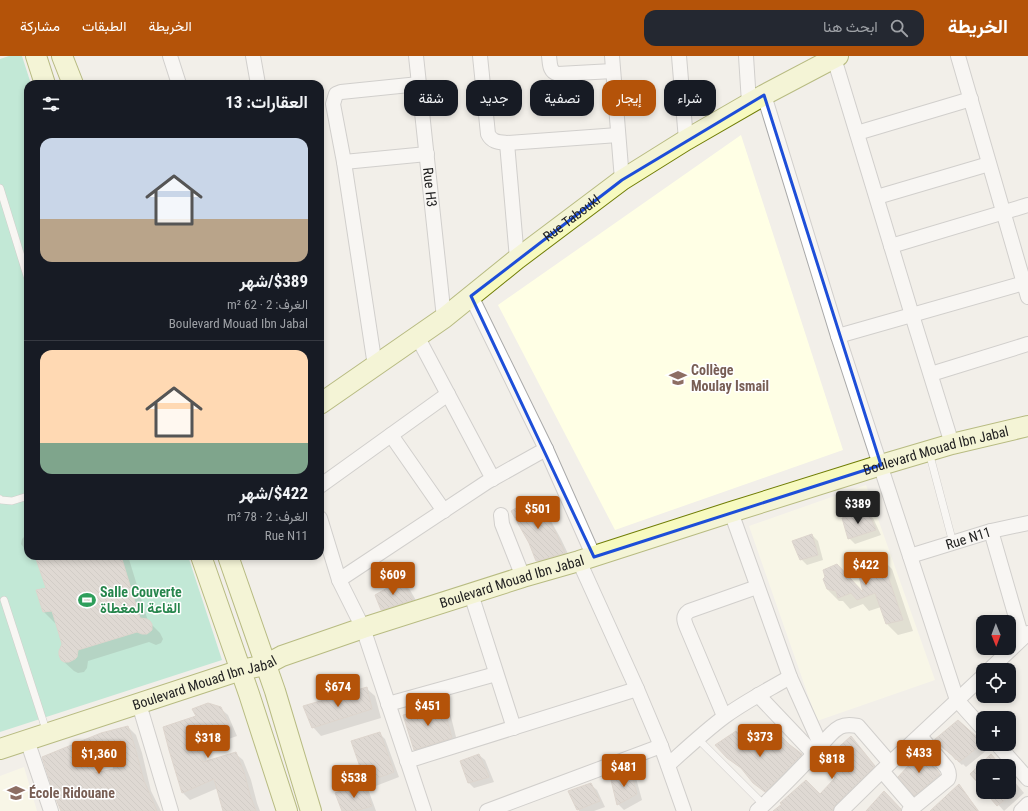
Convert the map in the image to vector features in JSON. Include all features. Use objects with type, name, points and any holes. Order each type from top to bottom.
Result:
[{"type":"main road","points":[[36,56],[44,80]]},
{"type":"main road","points":[[62,56],[71,80]]},
{"type":"main road","name":"Rue Taboukl","points":[[324,401],[444,318],[517,259],[622,180],[686,140],[757,99],[815,62],[836,57]]},
{"type":"main road","name":"Boulevard Mouad Ibn Jabal","points":[[0,749],[241,670],[266,665],[282,656],[363,628],[523,577],[587,559],[881,465],[952,444],[1028,426]]},
{"type":"main road","points":[[202,560],[241,670],[287,811]]},
{"type":"main road","points":[[229,560],[266,665],[311,811]]},
{"type":"street","points":[[170,56],[178,80]]},
{"type":"street","points":[[253,56],[257,80]]},
{"type":"street","name":"Rue H3","points":[[416,56],[419,80]]},
{"type":"street","points":[[480,56],[488,134],[496,142],[507,143],[618,135]]},
{"type":"street","points":[[549,56],[552,70],[558,74],[613,71]]},
{"type":"street","points":[[612,56],[622,180]]},
{"type":"street","points":[[679,56],[686,140]]},
{"type":"street","points":[[746,56],[757,99],[881,465],[957,700],[976,720]]},
{"type":"street","points":[[958,56],[1028,297]]},
{"type":"street","points":[[836,57],[857,133],[952,444]]},
{"type":"street","points":[[375,366],[344,162],[333,104],[336,94],[340,92],[404,86]]},
{"type":"street","points":[[857,133],[971,99]]},
{"type":"street","name":"Rue H3","points":[[422,116],[444,318]]},
{"type":"street","points":[[507,143],[517,259]]},
{"type":"street","points":[[344,162],[426,154]]},
{"type":"street","points":[[877,197],[989,164]]},
{"type":"street","points":[[891,246],[1028,205]]},
{"type":"street","points":[[838,336],[1024,283]]},
{"type":"street","points":[[471,296],[546,449],[637,689],[661,746],[684,811]]},
{"type":"street","points":[[417,336],[493,479]]},
{"type":"street","points":[[930,374],[1028,344]]},
{"type":"street","points":[[324,483],[448,394]]},
{"type":"street","points":[[391,435],[444,511]]},
{"type":"street","points":[[339,580],[493,479],[546,449]]},
{"type":"street","points":[[731,512],[757,587],[818,750]]},
{"type":"street","points":[[501,515],[502,524],[523,577]]},
{"type":"street","name":"Rue N11","points":[[910,556],[991,531],[1028,523]]},
{"type":"street","points":[[324,531],[339,580],[363,628],[424,811]]},
{"type":"street","points":[[991,531],[1025,636],[996,663]]},
{"type":"street","points":[[724,716],[684,618],[689,611],[757,587]]},
{"type":"street","points":[[471,594],[514,728]]},
{"type":"street","points":[[388,704],[496,674]]},
{"type":"street","points":[[668,765],[697,738],[724,716],[790,677]]},
{"type":"street","points":[[841,811],[976,682]]},
{"type":"street","points":[[407,761],[637,689]]},
{"type":"street","points":[[758,695],[818,750]]},
{"type":"street","points":[[139,704],[171,811]]},
{"type":"street","points":[[761,808],[818,750],[833,732],[839,728],[851,724],[858,726],[886,767],[911,809],[945,782],[950,773],[920,736]]},
{"type":"street","points":[[27,740],[51,811]]},
{"type":"street","points":[[487,811],[661,746]]},
{"type":"street","points":[[1003,751],[1028,778]]},
{"type":"street","points":[[1021,811],[1028,804]]},
{"type":"lane","points":[[0,188],[24,266]]},
{"type":"lane","points":[[929,451],[953,543]]},
{"type":"lane","points":[[0,499],[12,501],[24,497]]},
{"type":"lane","points":[[4,600],[47,733]]},
{"type":"lane","points":[[697,738],[761,808]]},
{"type":"highlighted area","points":[[764,95],[881,465],[594,557],[471,296],[622,180]]},
{"type":"shaded area","name":"Collège Moulay Ismail","points":[[741,135],[843,450],[615,530],[498,305]]},
{"type":"shaded area","points":[[866,485],[935,680],[817,721],[749,526]]},
{"type":"shaded area","name":"École Ridouane","points":[[24,767],[37,811],[0,811],[0,776]]},
{"type":"green space","points":[[9,56],[22,56],[30,80],[24,80],[24,560],[189,560],[222,660],[0,732],[0,59]]},
{"type":"building","points":[[535,497],[555,531],[565,553],[536,561],[529,543],[511,511]]},
{"type":"building","points":[[868,511],[876,530],[848,539],[842,518]]},
{"type":"building","points":[[812,534],[818,555],[800,560],[792,541]]},
{"type":"building","points":[[881,556],[903,620],[886,624],[875,593],[857,600],[851,593],[838,598],[836,591],[827,589],[823,579],[825,577],[823,570],[837,564],[863,592],[856,564]]},
{"type":"building","name":"Salle Couverte القاعة المغطاة","points":[[36,560],[122,560],[140,618],[150,621],[152,624],[152,630],[147,634],[137,632],[78,650],[77,657],[75,659],[69,662],[64,662],[61,660],[59,655],[62,644],[52,611],[43,612],[36,590],[46,588]]},
{"type":"building","points":[[401,580],[413,600],[381,610],[375,595]]},
{"type":"building","points":[[367,687],[372,709],[312,728],[303,706]]},
{"type":"building","points":[[208,703],[221,707],[231,729],[196,741],[203,762],[236,752],[256,811],[223,811],[214,779],[182,793],[163,727],[196,716],[192,709]]},
{"type":"building","points":[[443,705],[452,738],[414,750],[403,715]]},
{"type":"building","points":[[958,720],[976,736],[976,749],[959,762],[934,740]]},
{"type":"building","points":[[128,726],[144,781],[157,811],[61,811],[42,757],[101,733]],"holes":[[[104,743],[114,769],[94,773],[82,752]]]},
{"type":"building","points":[[736,731],[745,741],[756,749],[776,731],[790,745],[802,754],[765,792],[753,783],[741,768],[727,758],[715,745]]},
{"type":"building","points":[[380,732],[394,772],[363,783],[359,764],[351,741]]},
{"type":"building","points":[[851,736],[875,766],[835,805],[832,811],[773,811],[806,780],[820,794],[835,778],[820,764]]},
{"type":"building","points":[[921,752],[940,774],[914,796],[898,777]]},
{"type":"building","points":[[479,754],[489,777],[468,783],[460,761]]},
{"type":"building","points":[[991,754],[995,759],[986,759]]},
{"type":"building","points":[[976,768],[976,781],[970,774]]},
{"type":"building","points":[[631,771],[637,794],[617,805],[611,780]]},
{"type":"building","points":[[363,783],[372,806],[355,811],[342,811],[335,793]]},
{"type":"building","points":[[591,783],[600,801],[577,810],[568,791]]},
{"type":"building","points":[[959,784],[978,811],[930,811]]},
{"type":"building","points":[[884,791],[901,809],[901,811],[866,811]]},
{"type":"building","points":[[991,799],[1006,799],[997,806]]},
{"type":"place","name":"Collège Moulay Ismail","points":[[678,378]]},
{"type":"place","name":"Salle Couverte القاعة المغطاة","points":[[87,600]]},
{"type":"place","name":"École Ridouane","points":[[16,793]]}]
